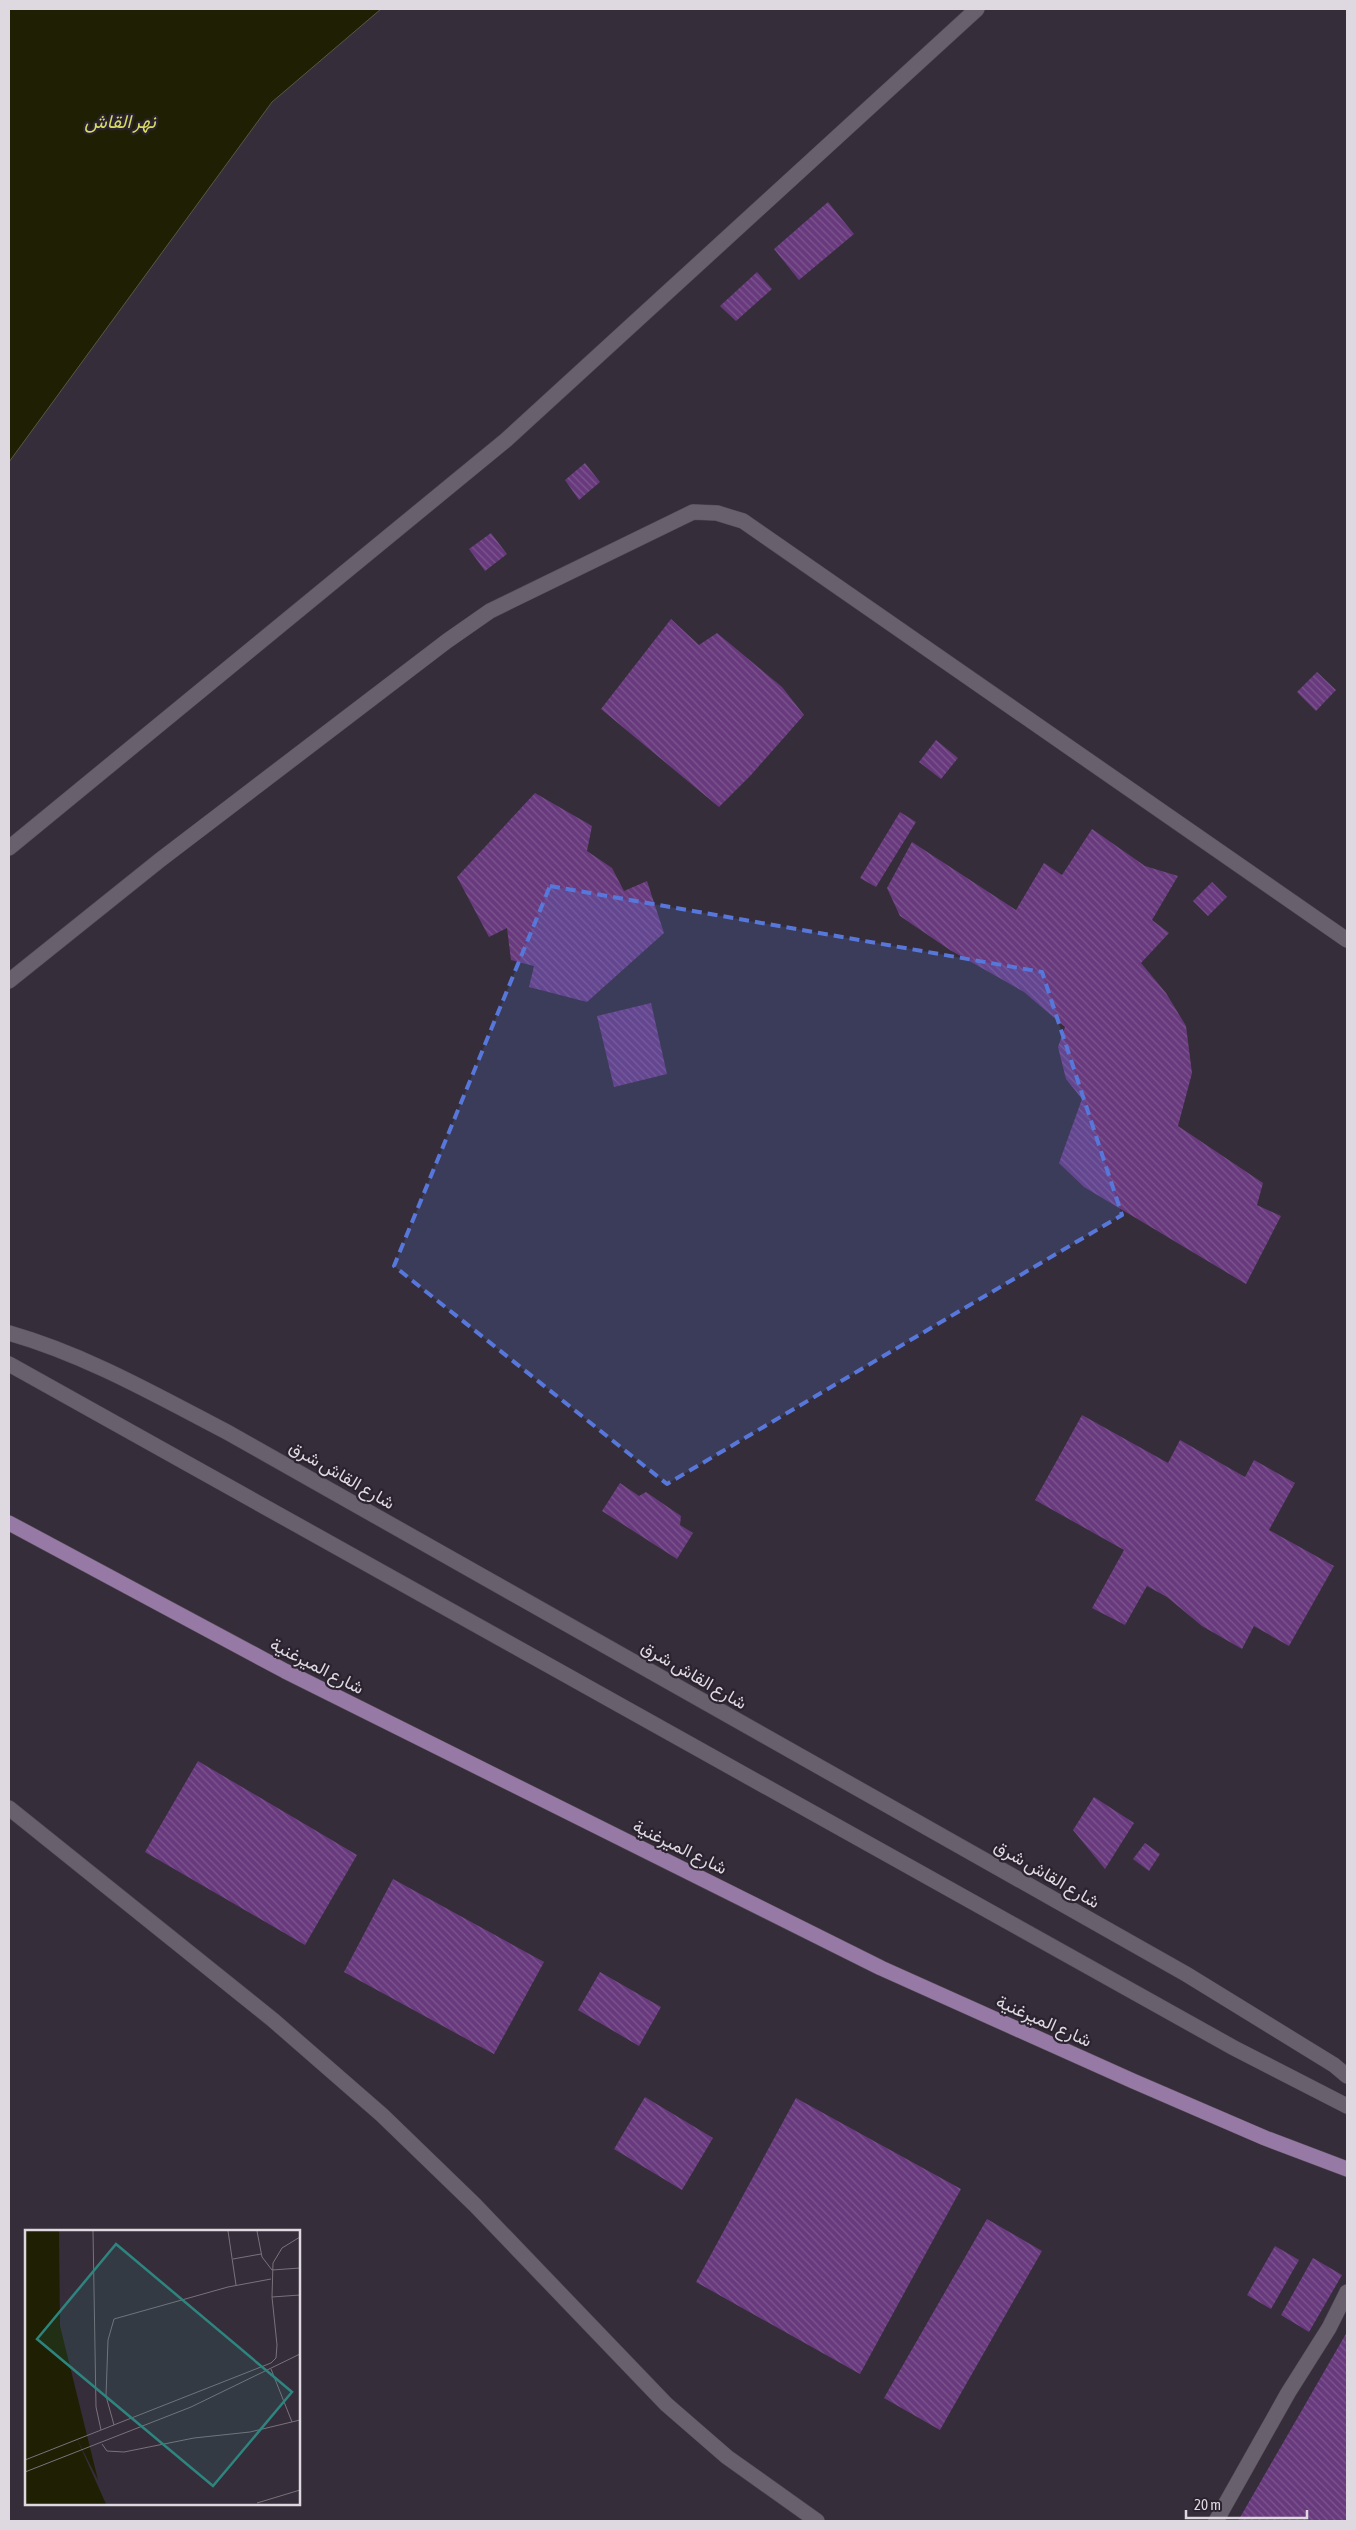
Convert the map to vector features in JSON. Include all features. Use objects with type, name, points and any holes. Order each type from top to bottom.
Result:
[{"type":"main road","points":[[9,848],[506,440],[977,9]]},
{"type":"main road","points":[[9,981],[160,860],[447,641],[490,611],[693,512],[717,513],[743,521],[1347,940]]},
{"type":"main road","name":"شارع القاش شرق","points":[[9,1333],[44,1343],[90,1362],[227,1432],[1186,1974],[1334,2065],[1347,2076]]},
{"type":"main road","points":[[9,1364],[64,1397],[1234,2048],[1347,2106]]},
{"type":"main road","name":"شارع الميرغنية","points":[[10,1524],[285,1671],[881,1968],[1150,2088],[1347,2169]]},
{"type":"main road","points":[[9,1808],[273,2020],[382,2114],[482,2212],[666,2404],[727,2457],[817,2521]]},
{"type":"main road","points":[[1216,2521],[1288,2393],[1329,2328],[1347,2292]]},
{"type":"highlighted area","points":[[550,886],[1042,972],[1122,1215],[667,1484],[394,1266]]},
{"type":"water","name":"نهر القاش","points":[[9,9],[381,9],[272,102],[9,462]]},
{"type":"building","points":[[828,202],[854,234],[799,280],[774,249]]},
{"type":"building","points":[[757,272],[772,289],[736,321],[720,306]]},
{"type":"building","points":[[585,463],[600,482],[579,500],[565,480]]},
{"type":"building","points":[[491,533],[507,554],[485,571],[469,549]]},
{"type":"building","points":[[671,619],[699,645],[717,633],[782,687],[804,715],[751,775],[719,807],[601,709]]},
{"type":"building","points":[[1317,672],[1336,690],[1316,711],[1297,692]]},
{"type":"building","points":[[936,740],[958,758],[941,779],[919,762]]},
{"type":"building","points":[[535,793],[592,826],[587,851],[612,868],[624,891],[647,881],[664,933],[587,1002],[529,987],[534,966],[511,960],[507,928],[489,937],[457,877]]},
{"type":"building","points":[[900,812],[916,822],[876,887],[860,878]]},
{"type":"building","points":[[1092,829],[1145,866],[1178,876],[1152,920],[1169,933],[1141,963],[1166,993],[1186,1026],[1192,1073],[1178,1126],[1263,1183],[1257,1205],[1281,1216],[1246,1284],[1084,1187],[1059,1163],[1082,1099],[1066,1079],[1058,1047],[1065,1027],[1024,992],[950,950],[900,916],[887,888],[912,842],[1016,910],[1044,863],[1062,875]]},
{"type":"building","points":[[1212,882],[1227,897],[1208,916],[1193,901]]},
{"type":"building","points":[[651,1003],[667,1074],[614,1087],[597,1016]]},
{"type":"building","points":[[1082,1415],[1168,1463],[1180,1440],[1245,1477],[1254,1460],[1295,1483],[1269,1530],[1334,1566],[1289,1646],[1254,1626],[1242,1649],[1202,1626],[1167,1597],[1147,1586],[1125,1625],[1092,1608],[1124,1550],[1035,1500]]},
{"type":"building","points":[[620,1483],[639,1496],[646,1492],[681,1516],[680,1525],[693,1533],[677,1559],[602,1511]]},
{"type":"building","points":[[198,1761],[357,1855],[305,1945],[145,1852]]},
{"type":"building","points":[[1094,1797],[1134,1823],[1105,1869],[1073,1830]]},
{"type":"building","points":[[1145,1843],[1160,1854],[1149,1871],[1133,1859]]},
{"type":"building","points":[[393,1879],[544,1962],[494,2054],[344,1972]]},
{"type":"building","points":[[600,1972],[661,2007],[639,2046],[578,2010]]},
{"type":"building","points":[[645,2097],[713,2138],[682,2190],[614,2149]]},
{"type":"building","points":[[796,2098],[961,2189],[860,2374],[696,2282]]},
{"type":"building","points":[[987,2219],[1042,2251],[940,2430],[884,2398]]},
{"type":"building","points":[[1275,2246],[1299,2260],[1271,2309],[1247,2295]]},
{"type":"building","points":[[1313,2258],[1342,2275],[1309,2332],[1281,2315]]},
{"type":"building","points":[[1347,2332],[1347,2521],[1238,2521]]}]
